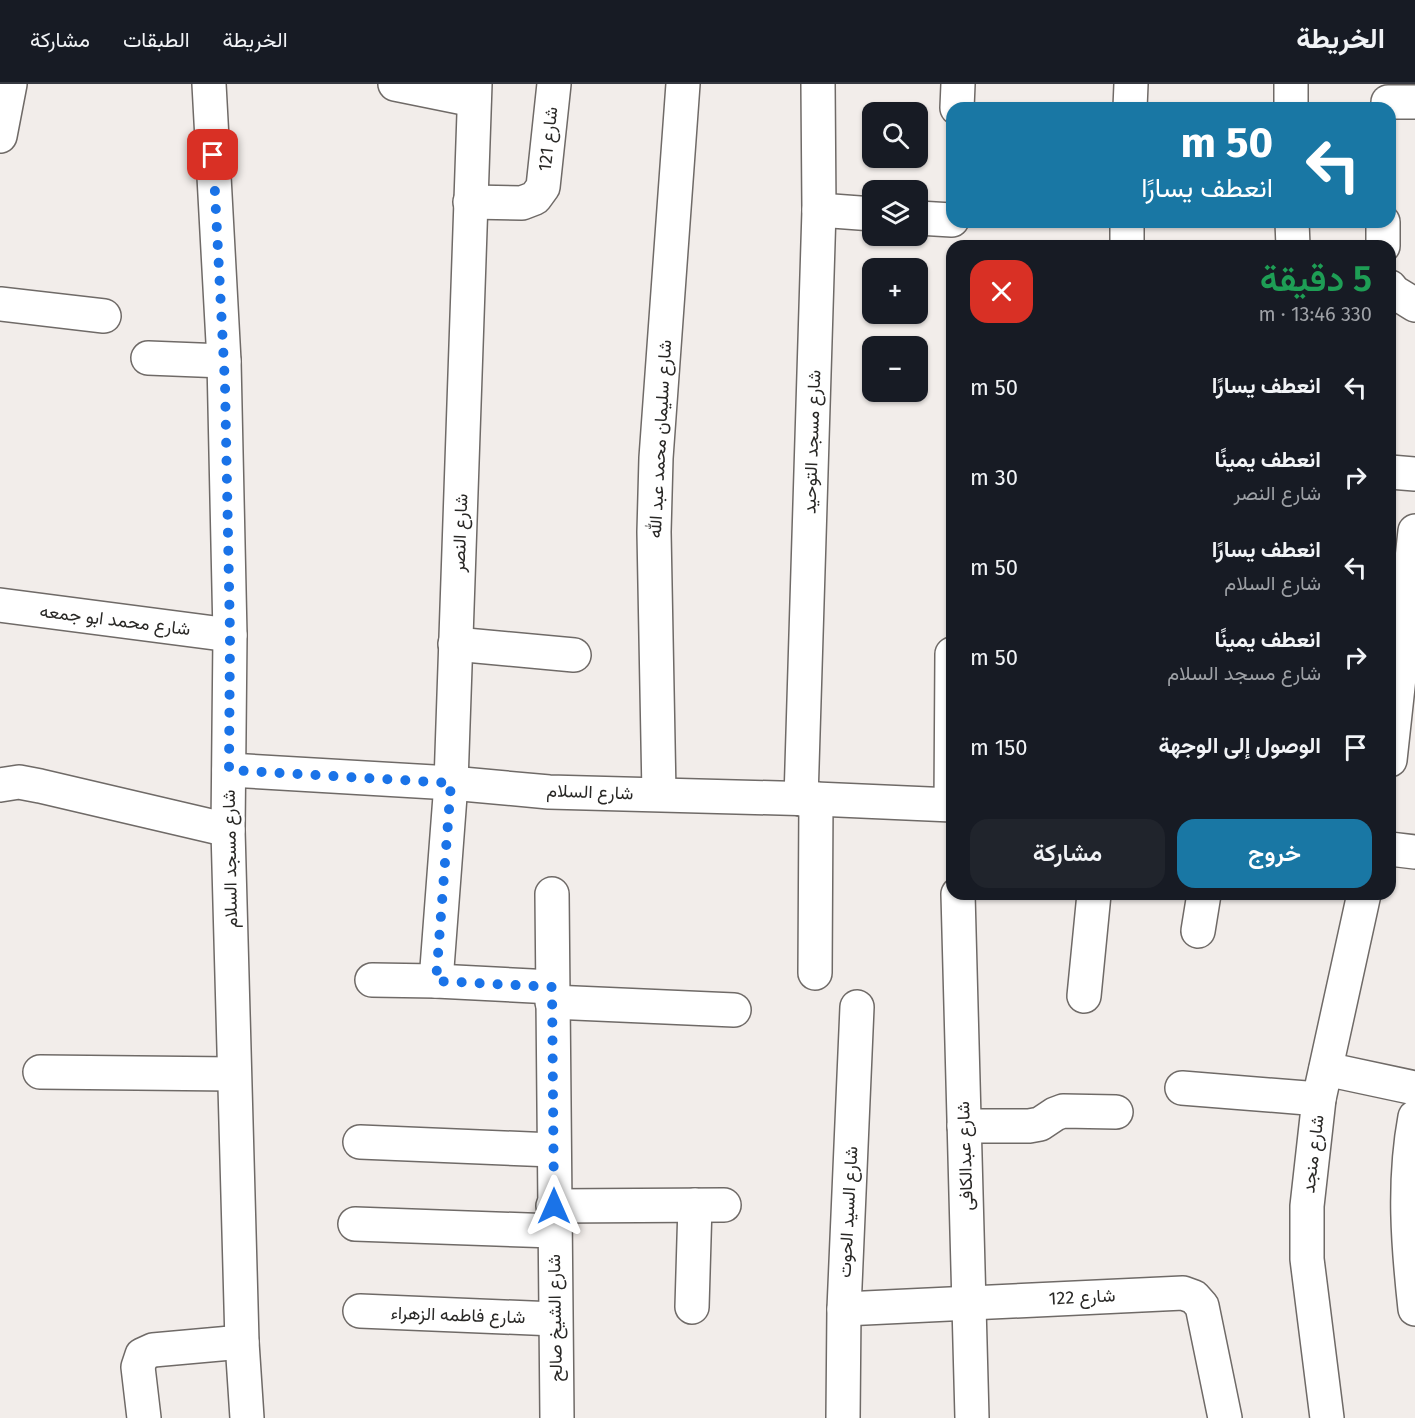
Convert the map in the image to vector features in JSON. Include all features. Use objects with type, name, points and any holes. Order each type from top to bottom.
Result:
[{"type":"street","points":[[0,135],[10,84]]},
{"type":"street","name":"شارع مسجد السلام","points":[[209,84],[224,361],[230,635],[228,830],[233,1074],[242,1342],[247,1418]]},
{"type":"street","points":[[395,84],[474,92]]},
{"type":"street","name":"شارع 121","points":[[470,202],[522,203],[535,198],[543,187],[554,84]]},
{"type":"street","name":"شارع سليمان محمد عبد الله","points":[[659,794],[654,532],[656,458],[684,84]]},
{"type":"street","name":"شارع مسجد التوحيد","points":[[815,973],[808,799],[819,210],[819,84]]},
{"type":"street","points":[[957,102],[958,84]]},
{"type":"street","points":[[1130,102],[1131,84]]},
{"type":"street","points":[[1291,84],[1291,102]]},
{"type":"street","name":"شارع النصر","points":[[436,981],[451,783],[474,92]]},
{"type":"street","points":[[819,210],[862,213]]},
{"type":"street","points":[[928,219],[946,220]]},
{"type":"street","points":[[1396,293],[1415,305]]},
{"type":"street","points":[[0,304],[104,316]]},
{"type":"street","points":[[148,358],[224,361]]},
{"type":"street","points":[[1396,472],[1415,474]]},
{"type":"street","points":[[1396,707],[1415,531]]},
{"type":"street","name":"شارع محمد ابو جمعه","points":[[0,605],[230,635]]},
{"type":"street","points":[[455,644],[574,655]]},
{"type":"street","points":[[1396,763],[1415,767]]},
{"type":"street","name":"شارع السلام","points":[[229,770],[451,783],[549,792],[946,805]]},
{"type":"street","points":[[0,785],[19,782],[40,786],[228,830]]},
{"type":"street","points":[[1396,850],[1415,852]]},
{"type":"street","name":"شارع الشيخ صالح","points":[[552,894],[557,1418]]},
{"type":"street","name":"شارع عبدالكافى","points":[[958,900],[972,1418]]},
{"type":"street","points":[[1084,996],[1093,900]]},
{"type":"street","points":[[1198,931],[1203,900]]},
{"type":"street","name":"شارع منجد","points":[[1327,1418],[1307,1259],[1307,1206],[1323,1084],[1363,900]]},
{"type":"street","points":[[372,980],[436,981],[552,995],[734,1010]]},
{"type":"street","name":"شارع السيد الحوت","points":[[843,1418],[844,1309],[857,1007]]},
{"type":"street","points":[[40,1072],[233,1074]]},
{"type":"street","points":[[1182,1088],[1323,1084],[1415,1088]]},
{"type":"street","points":[[964,1126],[1029,1126],[1040,1124],[1063,1111],[1116,1112]]},
{"type":"street","points":[[1415,1117],[1409,1152],[1407,1201],[1415,1310]]},
{"type":"street","points":[[360,1142],[553,1150]]},
{"type":"street","points":[[355,1224],[554,1218],[709,1205],[692,1307]]},
{"type":"street","name":"شارع 122","points":[[844,1309],[1183,1293],[1194,1297],[1202,1306],[1225,1418]]},
{"type":"street","name":"شارع فاطمه الزهراء","points":[[360,1311],[555,1319]]},
{"type":"street","points":[[144,1418],[138,1367],[142,1355],[153,1350],[242,1342]]},
{"type":"route","points":[[213,155],[225,384],[230,635],[229,770],[451,783],[436,981],[552,987],[554,1206]]}]
